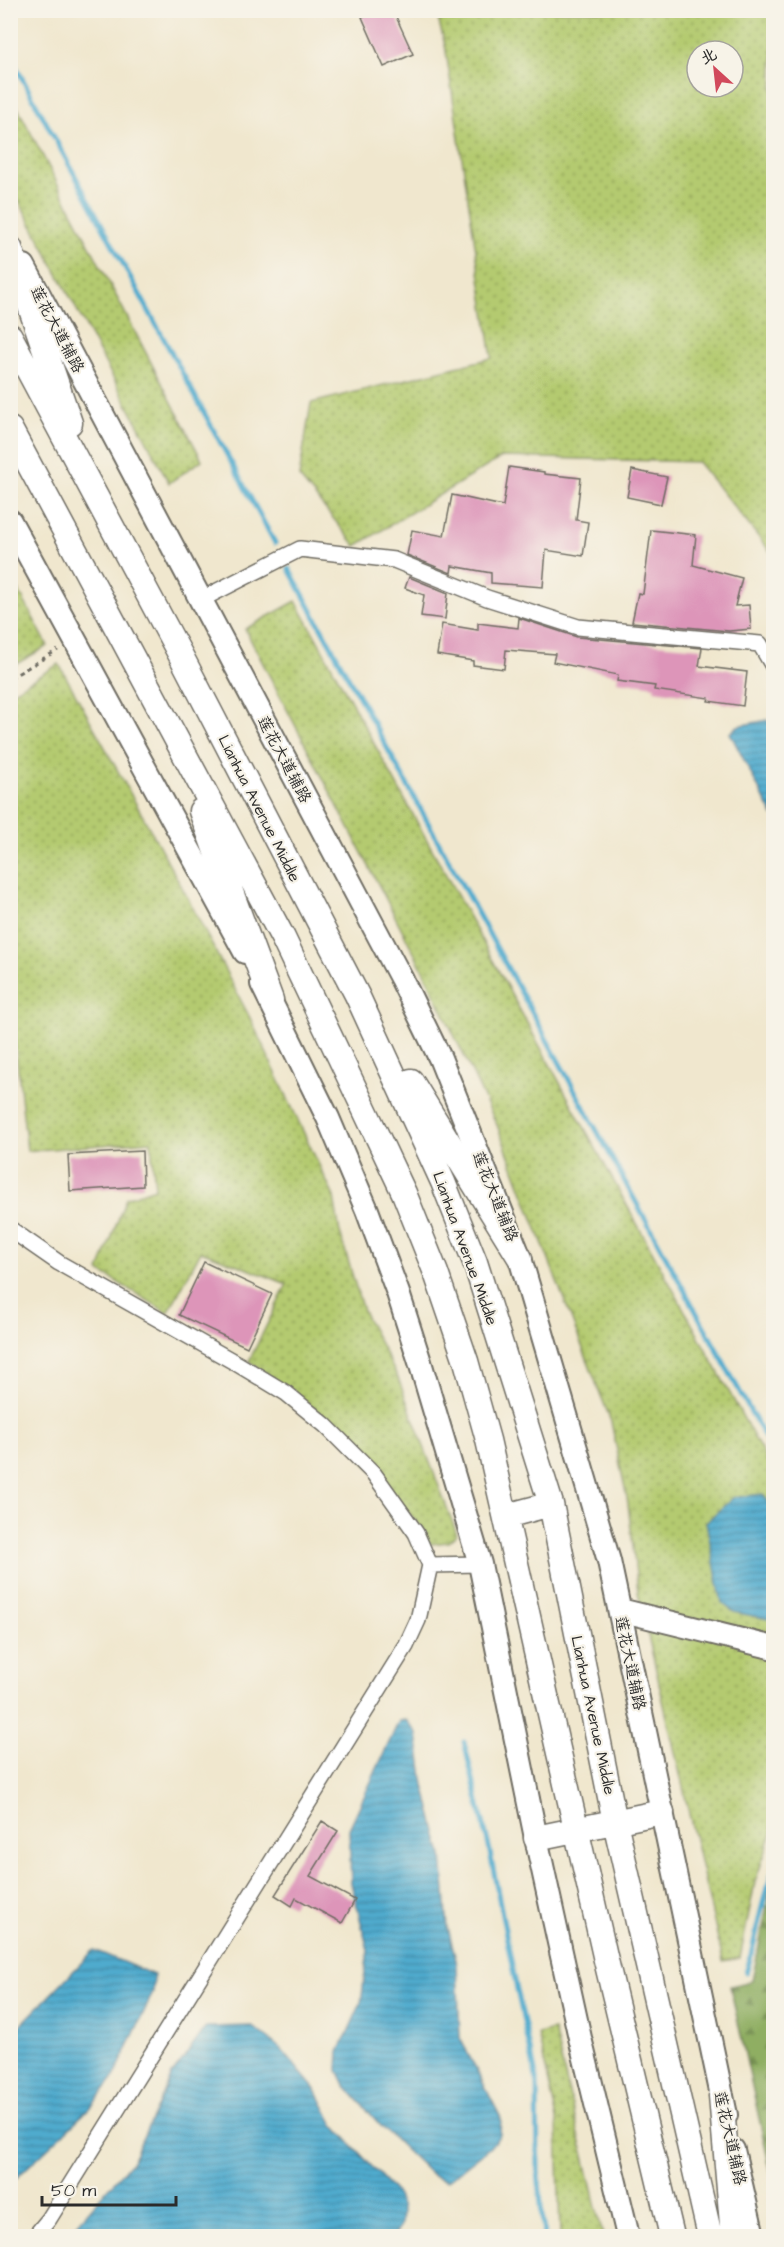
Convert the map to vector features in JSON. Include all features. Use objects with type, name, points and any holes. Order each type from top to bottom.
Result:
[{"type":"main road","points":[[10,248],[93,494]]},
{"type":"main road","name":"Lianhua Avenue Middle","points":[[10,336],[180,654],[357,995],[443,1182],[475,1262],[550,1504],[615,1822],[710,2236]]},
{"type":"main road","points":[[10,429],[283,938],[404,1193],[436,1274],[466,1361],[506,1516],[607,1967],[672,2236]]},
{"type":"main road","points":[[169,725],[271,1000]]},
{"type":"main road","points":[[357,995],[520,1258]]},
{"type":"main road","points":[[506,1516],[550,1504]]},
{"type":"main road","points":[[536,1838],[662,1812]]},
{"type":"main road","points":[[721,2096],[733,2236]]},
{"type":"main road","points":[[663,2193],[667,2236]]},
{"type":"street","name":"莲花大道辅路","points":[[10,241],[390,957],[440,1058],[520,1258],[609,1560],[721,2096],[753,2236]]},
{"type":"street","points":[[10,521],[271,1000],[328,1118],[375,1231],[420,1362],[480,1564],[536,1838],[628,2236]]},
{"type":"street","points":[[202,599],[300,549],[394,560],[487,598],[578,627],[760,644],[774,668]]},
{"type":"street","points":[[10,1229],[59,1263],[286,1393],[325,1425],[374,1474],[416,1533],[430,1566],[418,1620],[406,1646],[55,2209],[35,2236]]},
{"type":"street","points":[[430,1566],[480,1564]]},
{"type":"street","points":[[620,1610],[774,1648]]},
{"type":"path","points":[[10,678],[76,641]]},
{"type":"green space","points":[[436,11],[773,11],[773,555],[698,462],[502,457],[356,546],[299,477],[311,403],[492,358],[445,45]]},
{"type":"green space","points":[[10,93],[202,460],[169,483],[11,186]]},
{"type":"green space","points":[[11,576],[48,646],[10,667]]},
{"type":"green space","points":[[296,601],[773,1472],[773,1830],[755,1882],[740,1958],[723,1961],[638,1592],[628,1503],[611,1422],[497,1125],[424,972],[245,629]]},
{"type":"green space","points":[[59,664],[183,889],[250,1018],[334,1197],[340,1233],[363,1311],[398,1378],[457,1534],[448,1542],[431,1544],[419,1525],[329,1420],[249,1361],[287,1284],[201,1251],[168,1313],[99,1271],[126,1198],[155,1188],[151,1141],[27,1151],[10,997],[10,693]]},
{"type":"green space","points":[[773,1885],[773,2182],[730,1986],[752,1981]]},
{"type":"green space","points":[[554,2030],[603,2236],[560,2236],[557,2119],[538,2034]]},
{"type":"water","points":[[767,720],[773,727],[773,816],[730,733],[738,726]]},
{"type":"water","points":[[763,1494],[773,1509],[773,1620],[734,1612],[722,1603],[706,1522],[734,1497]]},
{"type":"water","points":[[406,1720],[417,1733],[424,1785],[442,1855],[448,1928],[457,1964],[460,2038],[501,2118],[500,2135],[489,2148],[447,2181],[431,2174],[381,2126],[345,2085],[338,2070],[339,2052],[361,2003],[368,1950],[351,1883],[349,1829],[399,1721]]},
{"type":"water","points":[[94,1950],[154,1975],[153,1992],[114,2077],[92,2106],[11,2183],[11,2035]]},
{"type":"water","points":[[252,2026],[281,2049],[317,2092],[334,2125],[395,2192],[402,2208],[401,2226],[394,2236],[70,2236],[71,2231],[132,2161],[172,2075],[206,2027]]},
{"type":"building","points":[[376,10],[393,10],[413,54],[384,67],[362,17]]},
{"type":"building","points":[[509,467],[581,478],[576,520],[588,522],[583,556],[546,550],[543,587],[491,583],[491,573],[452,566],[451,573],[407,555],[412,530],[444,536],[452,495],[503,506]]},
{"type":"building","points":[[632,470],[667,477],[661,504],[627,497]]},
{"type":"building","points":[[651,530],[696,535],[693,565],[742,578],[735,606],[749,605],[751,629],[729,631],[632,622],[638,593],[643,594]]},
{"type":"building","points":[[409,577],[448,593],[445,619],[421,616],[424,595],[405,588]]},
{"type":"building","points":[[519,618],[577,637],[702,648],[699,666],[747,672],[743,706],[708,701],[709,698],[654,690],[655,686],[617,681],[618,675],[553,662],[555,654],[506,650],[504,669],[473,665],[473,661],[437,655],[442,624],[478,630],[478,623],[518,628]]},
{"type":"building","points":[[142,1151],[143,1186],[70,1191],[68,1155]]},
{"type":"building","points":[[204,1262],[272,1294],[247,1347],[179,1315]]},
{"type":"building","points":[[322,1821],[338,1831],[310,1876],[355,1900],[342,1923],[296,1898],[292,1906],[275,1895]]},
{"type":"waterway","points":[[10,56],[275,543]]},
{"type":"waterway","points":[[289,569],[774,1454]]},
{"type":"waterway","points":[[464,1742],[489,1847],[537,2081],[538,2172],[544,2236]]},
{"type":"waterway","points":[[746,1973],[765,1894],[774,1869]]}]
